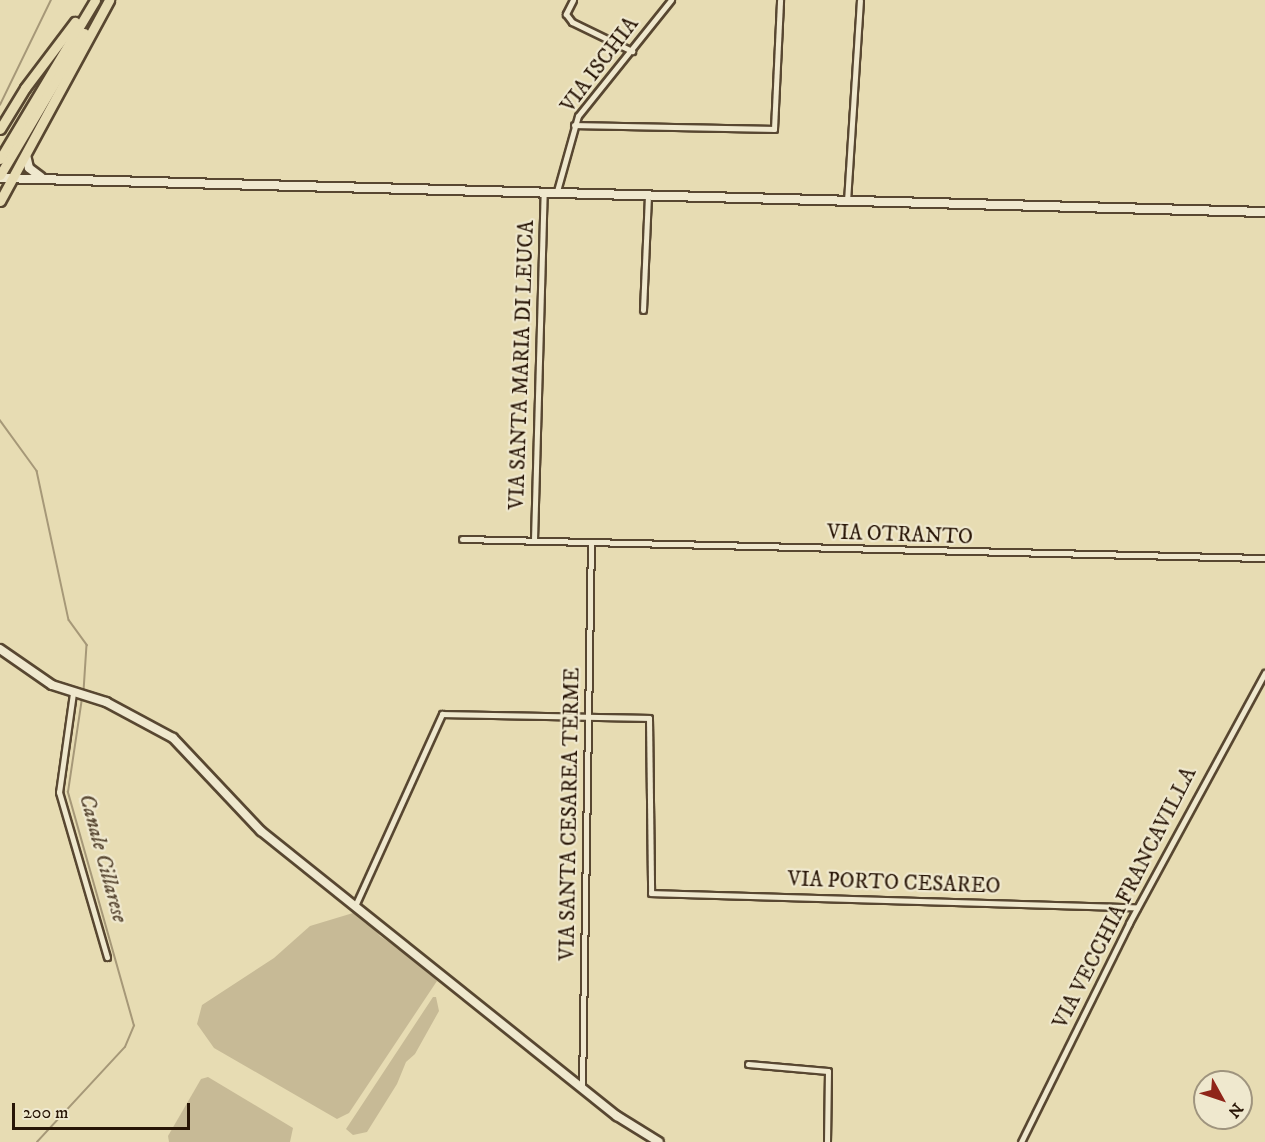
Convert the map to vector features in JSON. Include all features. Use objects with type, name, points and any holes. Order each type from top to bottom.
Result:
[{"type":"highway","points":[[0,129],[25,87],[93,0]]},
{"type":"highway","points":[[1,170],[93,0]]},
{"type":"highway","points":[[1,170],[107,0]]},
{"type":"highway","points":[[0,201],[107,0]]},
{"type":"main road","points":[[26,154],[33,172],[49,179]]},
{"type":"main road","points":[[1,170],[13,178],[1265,212]]},
{"type":"main road","points":[[0,649],[38,677],[73,693],[91,697],[137,716],[173,738],[243,816],[582,1088],[632,1127],[659,1142]]},
{"type":"street","points":[[573,0],[566,14],[572,22],[632,51]]},
{"type":"street","name":"VIA ISCHIA","points":[[557,191],[574,125],[671,0]]},
{"type":"street","points":[[574,125],[774,129],[780,0]]},
{"type":"street","points":[[847,201],[860,0]]},
{"type":"street","name":"VIA SANTA MARIA DI LEUCA","points":[[534,540],[544,191]]},
{"type":"street","points":[[643,310],[648,196]]},
{"type":"street","name":"VIA OTRANTO","points":[[462,539],[1265,558]]},
{"type":"street","name":"VIA SANTA CESAREA TERME","points":[[582,1088],[591,542]]},
{"type":"street","name":"VIA VECCHIA FRANCAVILLA","points":[[1021,1142],[1137,907],[1265,672]]},
{"type":"street","points":[[73,693],[59,792],[107,957]]},
{"type":"street","points":[[355,906],[442,714],[589,717]]},
{"type":"street","name":"VIA PORTO CESAREO","points":[[589,717],[650,718],[651,893],[1137,907]]},
{"type":"street","points":[[748,1064],[828,1071],[827,1142]]},
{"type":"shaded area","points":[[353,913],[363,916],[380,936],[408,955],[437,981],[349,1113],[337,1119],[214,1048],[197,1024],[202,1005],[274,958],[310,926]]},
{"type":"shaded area","points":[[433,997],[436,997],[439,1011],[415,1054],[406,1062],[397,1084],[367,1132],[353,1135],[346,1129]]},
{"type":"shaded area","points":[[208,1077],[293,1128],[290,1142],[169,1142],[168,1136],[201,1079]]},
{"type":"waterway","name":"Canale Cillarese","points":[[0,105],[51,0]]},
{"type":"waterway","name":"Canale Cillarese","points":[[0,420],[37,471],[69,620],[87,645],[84,691]]},
{"type":"waterway","name":"Canale Cillarese","points":[[37,1142],[125,1047],[134,1026],[68,792],[82,698]]}]
